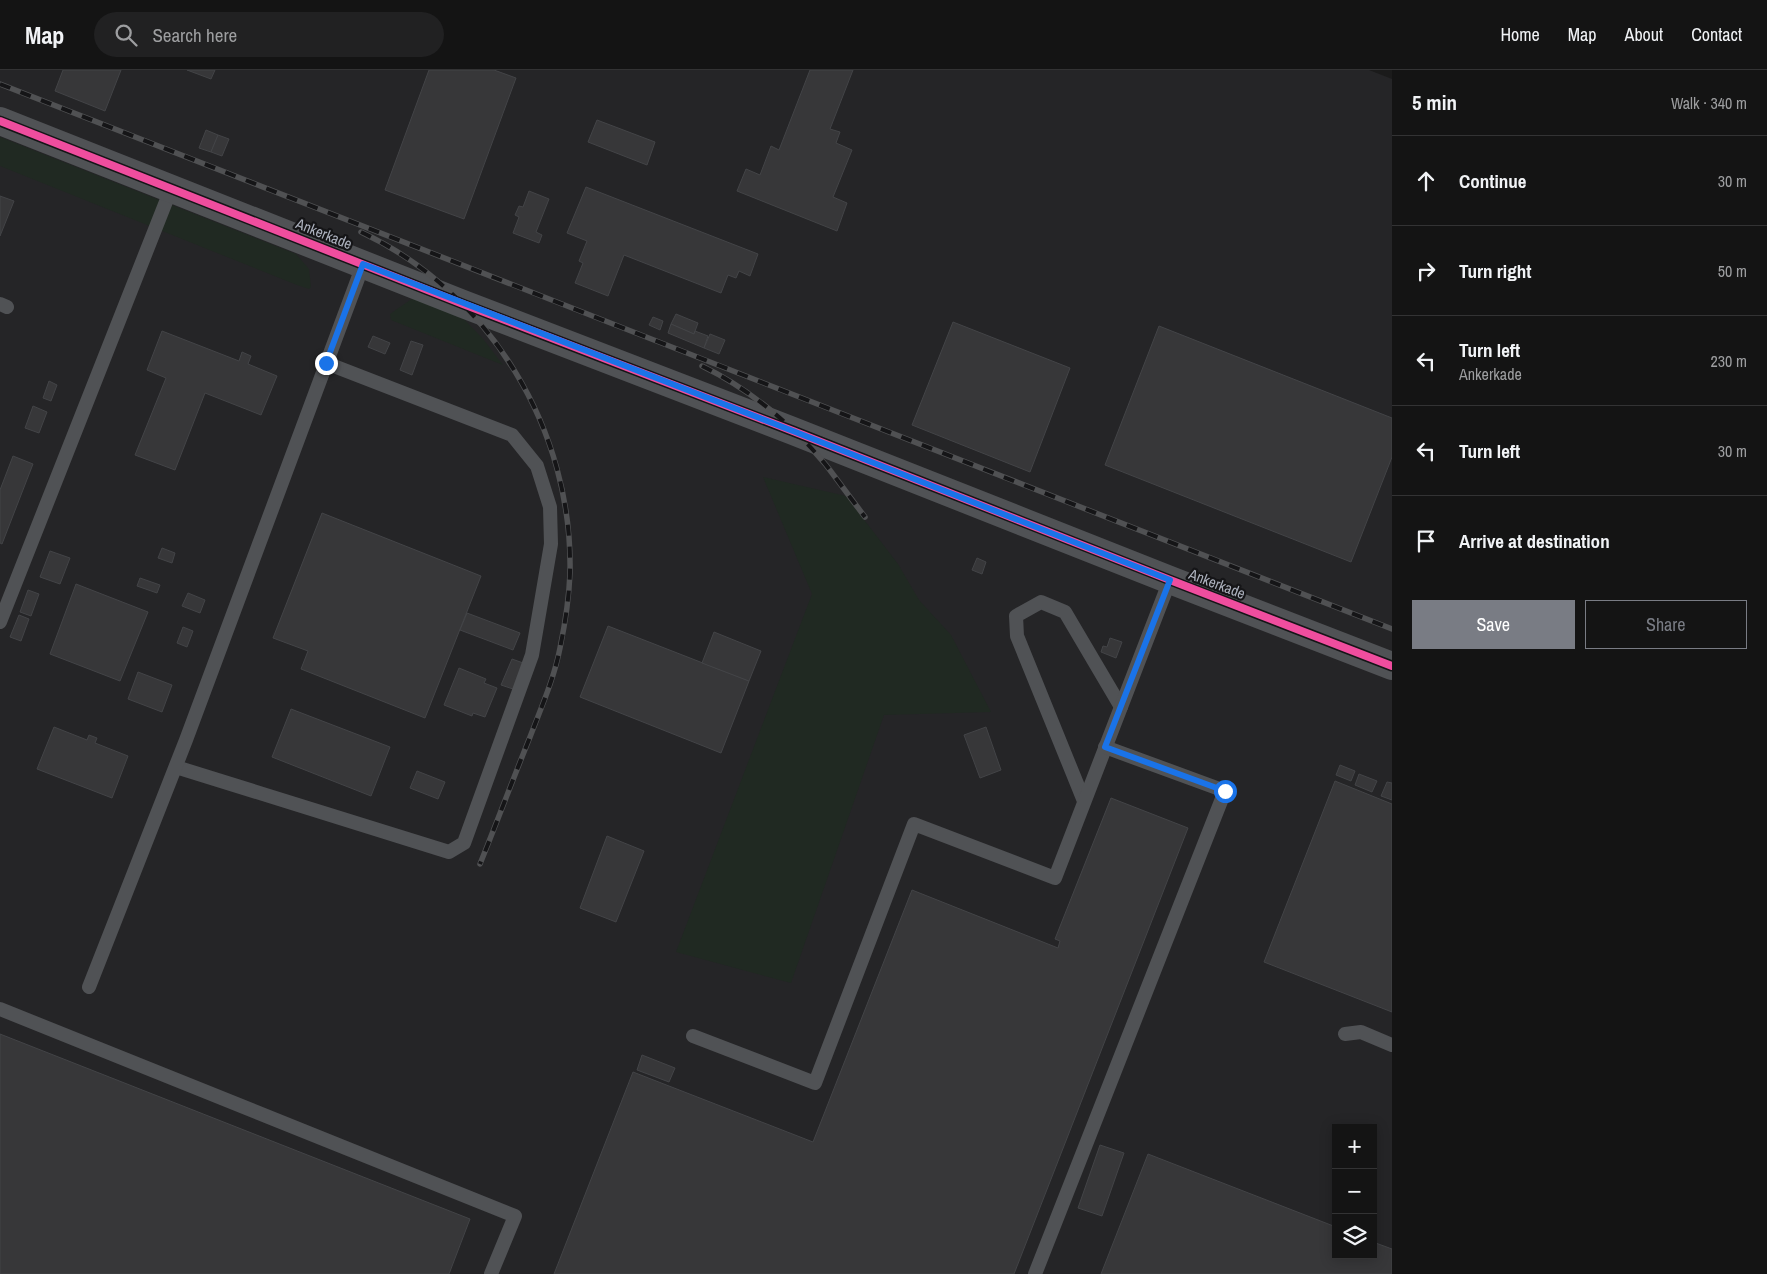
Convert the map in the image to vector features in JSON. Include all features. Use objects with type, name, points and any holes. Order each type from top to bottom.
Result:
[{"type":"street","name":"Ankerkade","points":[[0,121],[1392,666]]},
{"type":"lane","points":[[0,622],[171,188]]},
{"type":"lane","points":[[89,988],[176,767],[363,264]]},
{"type":"lane","points":[[176,767],[449,852],[464,843],[532,656],[551,544],[550,508],[537,466],[512,435],[326,363]]},
{"type":"lane","points":[[693,1036],[815,1083],[914,824],[1055,878],[1170,580]]},
{"type":"lane","points":[[1084,801],[1017,636],[1016,616],[1042,602],[1064,612],[1121,707]]},
{"type":"lane","points":[[1035,1274],[1225,791],[1105,747]]},
{"type":"lane","points":[[0,1009],[515,1216],[491,1274]]},
{"type":"lane","points":[[1345,1034],[1361,1032],[1392,1045]]},
{"type":"shaded area","points":[[0,70],[1369,70],[1392,79],[1392,1274],[0,1274]]},
{"type":"shaded area","points":[[0,137],[296,254],[309,269],[311,287],[309,289],[297,285],[0,166]]},
{"type":"shaded area","points":[[413,298],[462,317],[484,340],[503,365],[391,320],[390,314]]},
{"type":"shaded area","points":[[763,477],[846,496],[898,564],[919,600],[951,635],[991,712],[884,715],[791,983],[676,952],[812,594]]},
{"type":"building","points":[[63,70],[121,70],[105,111],[55,91]]},
{"type":"building","points":[[187,70],[215,70],[211,79]]},
{"type":"building","points":[[429,70],[494,70],[516,78],[464,219],[385,190]]},
{"type":"building","points":[[810,70],[853,70],[830,129],[840,132],[836,143],[852,150],[833,197],[847,203],[837,231],[737,191],[746,169],[760,175],[771,146],[779,150]]},
{"type":"building","points":[[597,120],[655,142],[647,165],[588,142]]},
{"type":"building","points":[[206,130],[218,135],[211,152],[199,148]]},
{"type":"building","points":[[218,135],[229,139],[222,156],[211,152]]},
{"type":"building","points":[[586,187],[758,254],[750,276],[739,271],[736,278],[728,275],[721,293],[624,255],[608,296],[575,283],[583,263],[579,261],[587,241],[567,233]]},
{"type":"building","points":[[529,191],[549,199],[536,232],[542,235],[539,243],[513,233],[519,217],[515,215],[519,206],[523,207]]},
{"type":"building","points":[[0,196],[14,201],[0,236]]},
{"type":"building","points":[[676,314],[698,323],[694,334],[671,324]]},
{"type":"building","points":[[653,317],[663,321],[660,330],[649,325]]},
{"type":"building","points":[[953,322],[1070,368],[1030,472],[912,425]]},
{"type":"building","points":[[671,324],[694,334],[695,331],[708,336],[704,348],[668,333]]},
{"type":"building","points":[[1159,326],[1392,418],[1392,457],[1351,562],[1105,465]]},
{"type":"building","points":[[162,331],[239,361],[242,352],[251,356],[248,364],[277,376],[261,415],[205,393],[175,470],[135,455],[166,378],[147,370]]},
{"type":"building","points":[[710,334],[725,340],[719,354],[704,348]]},
{"type":"building","points":[[373,336],[390,343],[385,354],[368,347]]},
{"type":"building","points":[[411,341],[423,345],[412,375],[400,370]]},
{"type":"building","points":[[49,381],[57,385],[51,401],[43,398]]},
{"type":"building","points":[[33,406],[47,412],[39,433],[25,428]]},
{"type":"building","points":[[13,456],[33,464],[2,544],[0,543],[0,490]]},
{"type":"building","points":[[322,513],[481,576],[425,718],[301,669],[308,651],[273,638]]},
{"type":"building","points":[[162,548],[175,553],[172,563],[158,558]]},
{"type":"building","points":[[50,551],[70,558],[60,584],[40,577]]},
{"type":"building","points":[[977,558],[986,562],[982,574],[972,570]]},
{"type":"building","points":[[140,578],[160,585],[157,593],[137,586]]},
{"type":"building","points":[[76,584],[148,612],[120,681],[50,654]]},
{"type":"building","points":[[28,590],[39,594],[31,616],[20,612]]},
{"type":"building","points":[[188,593],[205,600],[200,613],[182,606]]},
{"type":"building","points":[[467,613],[520,633],[513,650],[460,630]]},
{"type":"building","points":[[19,615],[29,619],[21,641],[10,637]]},
{"type":"building","points":[[608,626],[749,681],[721,753],[580,697]]},
{"type":"building","points":[[183,627],[193,631],[187,647],[177,643]]},
{"type":"building","points":[[714,632],[761,651],[749,681],[702,663]]},
{"type":"building","points":[[1110,638],[1122,642],[1116,658],[1101,652],[1103,646],[1107,647]]},
{"type":"building","points":[[512,659],[526,664],[516,690],[501,685]]},
{"type":"building","points":[[459,668],[486,679],[484,683],[497,688],[485,717],[473,713],[472,716],[444,705]]},
{"type":"building","points":[[138,672],[172,685],[162,712],[128,699]]},
{"type":"building","points":[[291,709],[390,747],[371,796],[272,757]]},
{"type":"building","points":[[54,727],[87,740],[89,735],[97,738],[95,743],[128,756],[112,798],[37,769]]},
{"type":"building","points":[[986,727],[1001,770],[980,778],[964,735]]},
{"type":"building","points":[[1340,765],[1355,771],[1351,781],[1336,775]]},
{"type":"building","points":[[417,771],[445,782],[438,799],[410,788]]},
{"type":"building","points":[[1359,774],[1377,781],[1372,792],[1355,785]]},
{"type":"building","points":[[1335,781],[1392,804],[1392,1012],[1264,962]]},
{"type":"building","points":[[1387,782],[1392,783],[1392,800],[1381,796]]},
{"type":"building","points":[[1111,798],[1188,828],[1014,1274],[554,1274],[633,1072],[813,1142],[912,890],[1058,948],[1060,941],[1055,939]]},
{"type":"building","points":[[607,836],[644,851],[616,922],[580,908]]},
{"type":"building","points":[[0,1034],[470,1219],[449,1274],[0,1274]]},
{"type":"building","points":[[642,1055],[675,1068],[669,1082],[637,1070]]},
{"type":"building","points":[[1100,1145],[1124,1153],[1102,1216],[1078,1208]]},
{"type":"building","points":[[1148,1154],[1332,1225],[1332,1259],[1377,1259],[1377,1243],[1392,1249],[1392,1274],[1101,1274]]},
{"type":"railway","points":[[0,84],[1392,629]]},
{"type":"railway","points":[[361,232],[407,258],[449,291],[485,329],[515,372],[539,419],[557,468],[567,520],[570,573],[568,601],[557,660],[543,704],[480,864]]},
{"type":"railway","points":[[702,366],[753,396],[784,422],[826,465],[865,517]]},
{"type":"cycle path","points":[[0,121],[463,304],[1392,666]]},
{"type":"route","points":[[326,363],[363,264],[1170,580],[1105,747],[1225,791]]}]
